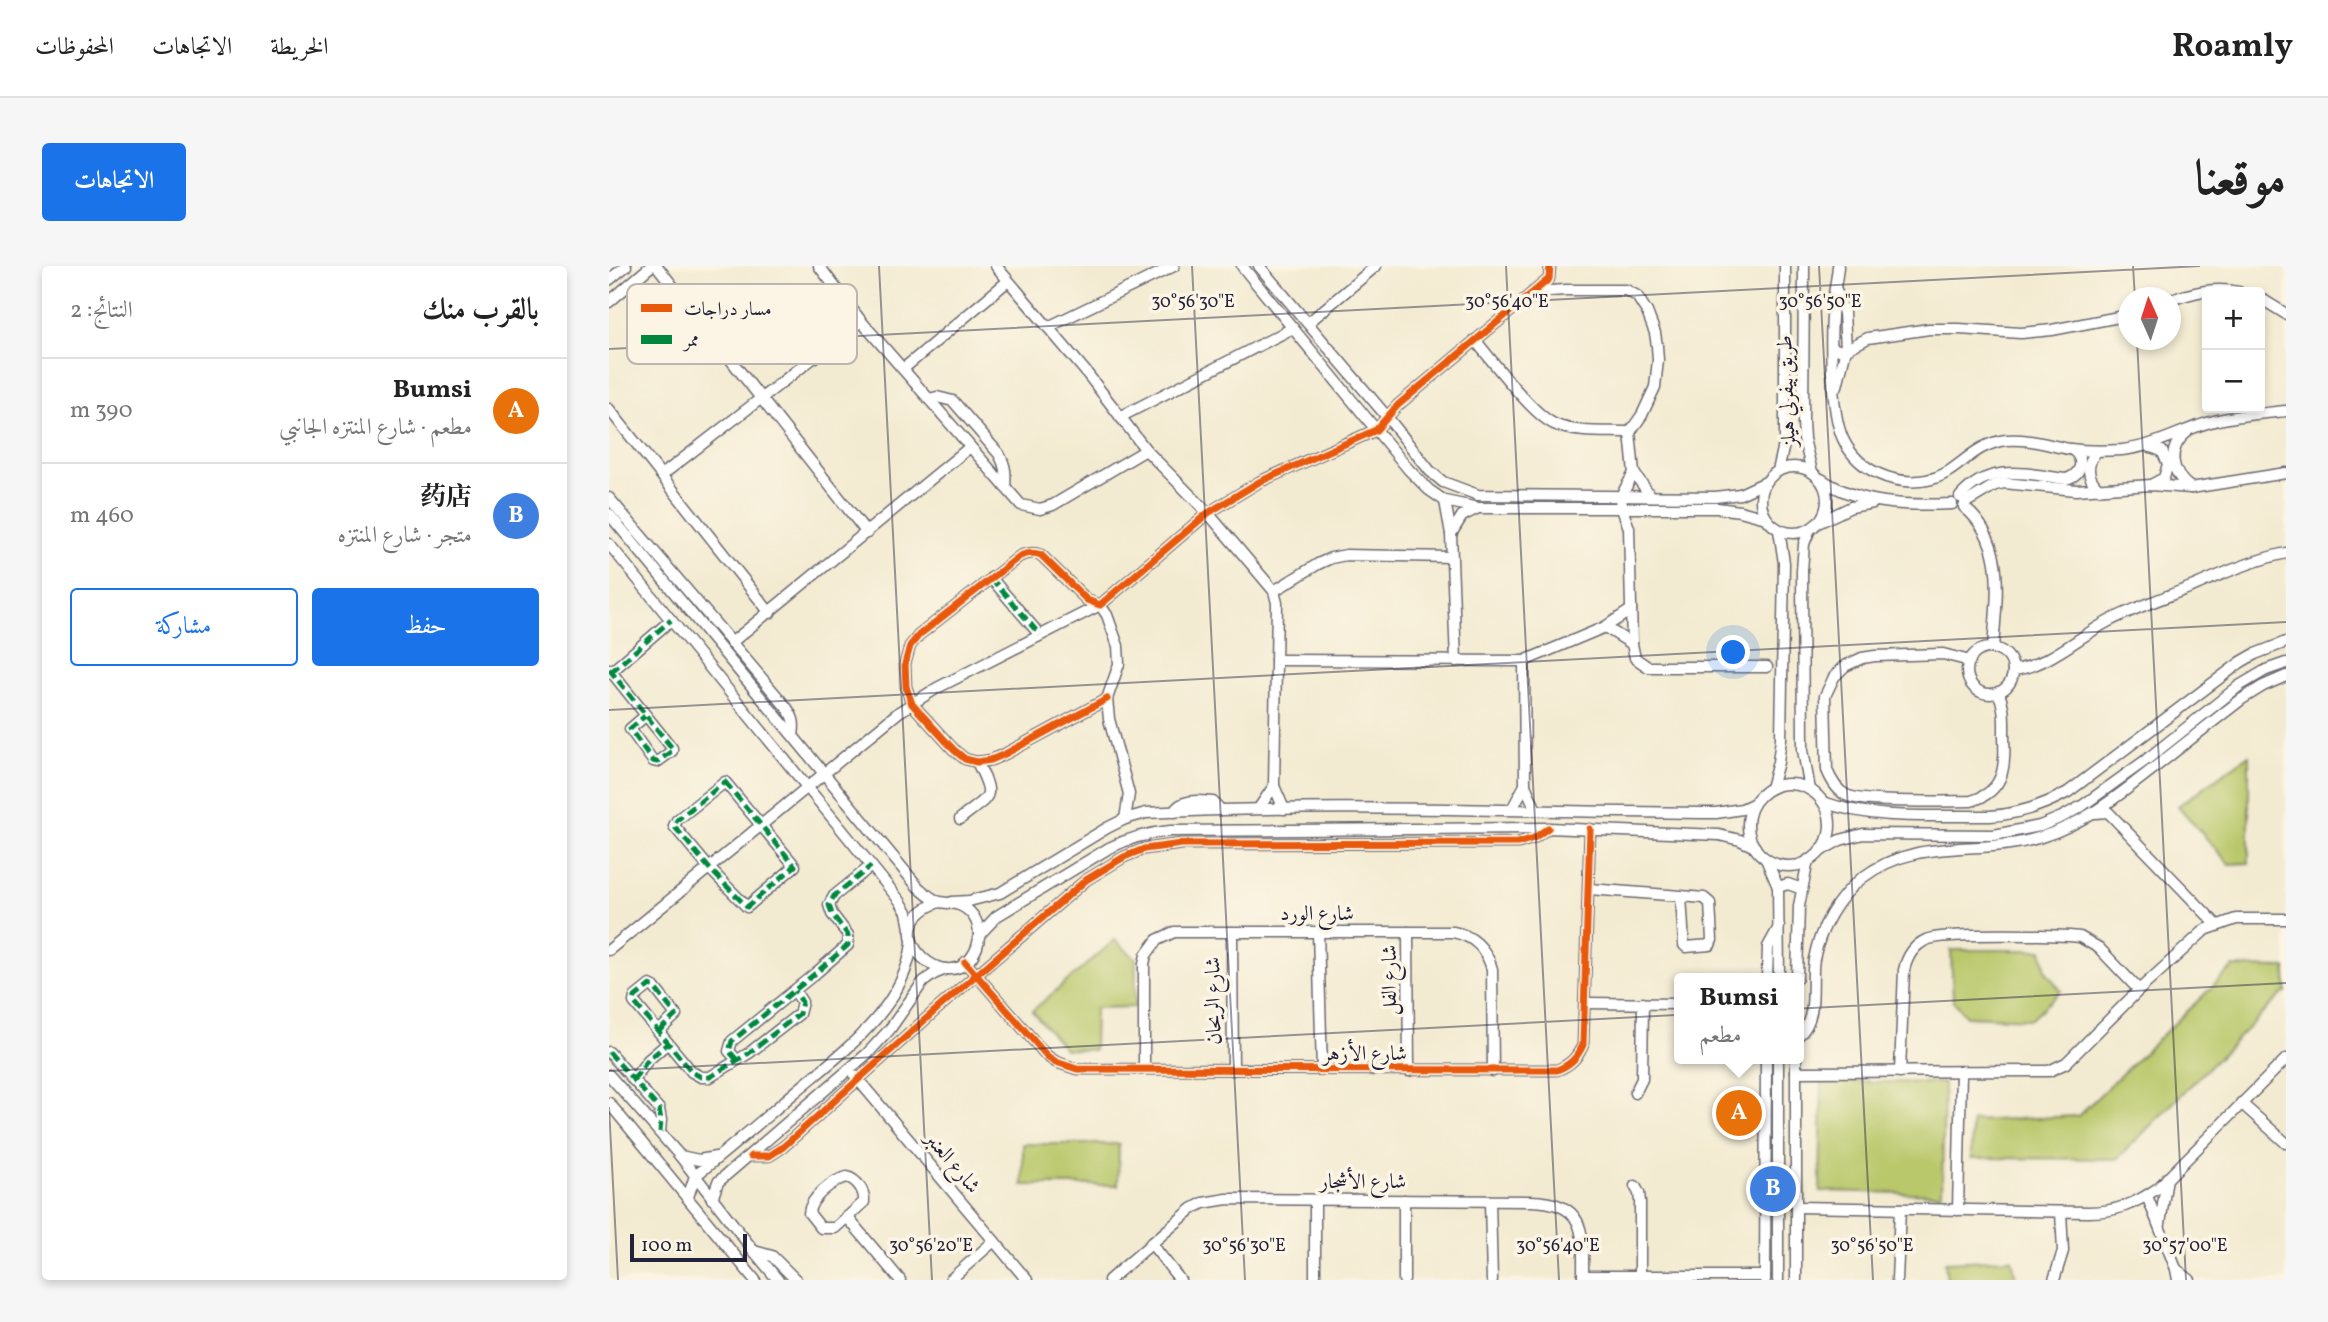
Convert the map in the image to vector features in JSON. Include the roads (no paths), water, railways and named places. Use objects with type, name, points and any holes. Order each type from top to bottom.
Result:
[{"type":"street","points":[[621,291],[610,280],[626,266]]},
{"type":"street","points":[[629,284],[651,266]]},
{"type":"street","points":[[657,266],[671,284]]},
{"type":"street","points":[[819,266],[833,284]]},
{"type":"street","points":[[996,266],[1146,450],[1208,513],[1274,591],[1277,603],[1274,786],[1284,808]]},
{"type":"street","points":[[1048,327],[1174,266]]},
{"type":"street","points":[[1242,266],[1409,470],[1429,490],[1445,501],[1478,508],[1728,509],[1766,518],[1779,530],[1789,533],[1800,533],[1851,507],[1876,502]]},
{"type":"street","points":[[1259,266],[1430,471],[1443,482],[1478,495],[1726,496],[1753,489],[1778,471],[1795,467],[1814,474],[1834,488],[1876,502],[1914,505],[1960,503],[2004,483],[2054,489],[2151,485],[2191,488],[2286,474]]},
{"type":"street","points":[[1308,323],[1376,266]]},
{"type":"street","points":[[609,950],[885,722],[937,688],[1100,605],[1208,513],[1259,482],[1376,430],[1398,405],[1549,279],[1550,266]]},
{"type":"street","name":"طريق بيفرلي هيلز","points":[[1778,471],[1785,440],[1785,266]]},
{"type":"street","name":"طريق بيفرلي هيلز","points":[[1804,266],[1803,422],[1807,456],[1814,474]]},
{"type":"street","points":[[1838,266],[1833,301],[1832,348],[1837,421],[1843,440],[1855,457],[1871,471],[1889,479],[1910,482],[1930,480],[1949,472],[1977,450],[2004,441],[2032,441],[2097,451],[2148,446],[2206,423],[2286,411]]},
{"type":"street","points":[[1258,284],[1269,278]]},
{"type":"street","points":[[1549,279],[1566,290]]},
{"type":"street","points":[[903,369],[1008,281]]},
{"type":"street","points":[[609,302],[627,286]]},
{"type":"street","points":[[1533,292],[1626,290],[1637,296],[1647,312],[1657,346],[1655,387],[1642,415],[1630,432],[1634,473],[1650,495]]},
{"type":"street","points":[[1836,290],[1846,326],[1846,349],[1837,383],[1836,401]]},
{"type":"street","points":[[2181,296],[2202,292]]},
{"type":"street","points":[[2265,301],[2286,314]]},
{"type":"street","points":[[857,316],[1021,505],[1040,509],[1053,505],[1146,450]]},
{"type":"street","points":[[1832,348],[1839,351],[1868,338],[1929,330],[2052,330],[2118,316]]},
{"type":"street","points":[[857,324],[861,321]]},
{"type":"street","points":[[1833,327],[1846,326],[1852,332],[1868,338]]},
{"type":"street","points":[[1120,417],[1293,328]]},
{"type":"street","points":[[1475,340],[1513,386],[1547,420],[1570,428],[1630,432]]},
{"type":"street","points":[[735,364],[867,533]]},
{"type":"street","points":[[662,475],[806,364]]},
{"type":"street","points":[[929,399],[937,397],[953,401],[1005,463],[1005,487]]},
{"type":"street","points":[[1359,438],[1368,419],[1380,409],[1398,405]]},
{"type":"street","points":[[609,409],[770,613]]},
{"type":"street","points":[[2151,485],[2164,478],[2177,443],[2190,430]]},
{"type":"street","points":[[2148,446],[2162,452],[2183,482],[2191,488]]},
{"type":"street","points":[[705,661],[718,657],[970,447]]},
{"type":"street","points":[[2071,449],[2099,489]]},
{"type":"street","points":[[1960,503],[1969,486],[1991,475],[2015,472],[2066,479],[2078,473],[2097,451]]},
{"type":"street","points":[[1634,473],[1621,496],[1622,509],[1629,528],[1632,644],[1635,658],[1648,667],[1767,667]]},
{"type":"street","points":[[1810,790],[1803,750],[1803,554],[1813,526],[1823,515],[1827,505],[1826,494],[1814,474]]},
{"type":"street","points":[[1766,482],[1761,500],[1766,518]]},
{"type":"street","points":[[1478,495],[1478,508]]},
{"type":"street","points":[[609,498],[727,647],[750,684],[902,870],[918,887],[939,902]]},
{"type":"street","points":[[1445,501],[1451,534],[1456,661]]},
{"type":"street","points":[[1960,503],[1983,527],[1995,558],[1993,649]]},
{"type":"street","points":[[1451,534],[1462,516],[1478,508]]},
{"type":"street","points":[[1629,528],[1651,509]]},
{"type":"street","points":[[609,514],[727,647],[793,715],[793,735]]},
{"type":"street","points":[[1771,788],[1779,762],[1781,739],[1784,575],[1779,530]]},
{"type":"street","points":[[609,544],[907,912],[916,952],[934,967],[946,969]]},
{"type":"street","points":[[2013,670],[2042,662],[2128,612],[2248,564],[2286,552]]},
{"type":"street","points":[[1107,699],[1005,754],[977,762],[965,759],[954,750],[912,704],[905,676],[906,655],[919,635],[1020,556],[1035,553],[1041,555],[1087,600],[1100,605],[1113,628],[1119,655],[1117,675],[1107,699],[1109,719],[1129,794],[1125,820]]},
{"type":"street","points":[[1274,591],[1331,558],[1346,555],[1451,557]]},
{"type":"street","points":[[992,579],[1040,635]]},
{"type":"street","points":[[1276,660],[1524,661],[1605,627],[1631,610]]},
{"type":"street","points":[[645,716],[610,670],[671,620]]},
{"type":"street","points":[[1605,627],[1632,644]]},
{"type":"street","points":[[688,1197],[695,1176],[846,1048],[880,1014],[905,970],[914,922],[928,906],[939,902],[969,901],[999,893],[1125,820],[1146,813],[1259,808],[1716,813],[1742,809],[1753,804],[1771,788],[1791,784],[1810,790],[1823,802],[1842,809],[1871,814],[1990,816],[2023,812],[2068,792],[2241,662],[2286,642]]},
{"type":"street","points":[[1993,649],[2009,658],[2013,670],[2008,686],[1998,692],[1985,693],[1974,687],[1968,675],[1970,661],[1979,651],[1993,649]]},
{"type":"street","points":[[1970,661],[1943,654],[1873,656],[1852,662],[1839,672],[1825,696],[1827,770],[1838,789],[1857,799],[1971,801],[1985,796],[1999,783],[2005,766],[2004,710],[1998,692]]},
{"type":"street","points":[[1524,661],[1525,785],[1536,810]]},
{"type":"street","points":[[1766,859],[1794,865],[1808,860],[1840,840],[1863,834],[1970,841],[2018,843],[2040,838],[2075,824],[2112,801],[2242,699],[2285,676],[2283,664],[2239,686],[2156,752],[2082,806],[2062,817],[2040,826],[1994,835],[1970,841],[1928,850],[1891,860],[1875,869],[1846,893],[1819,940],[1814,961],[1810,1014],[1804,1028]]},
{"type":"street","points":[[733,695],[741,687],[750,684]]},
{"type":"street","points":[[1088,709],[1109,719]]},
{"type":"street","points":[[2174,712],[2177,720],[2186,729]]},
{"type":"street","points":[[2144,735],[2153,744],[2156,752]]},
{"type":"street","points":[[960,819],[986,798],[989,792],[977,762]]},
{"type":"street","points":[[722,783],[728,783],[795,866],[750,905],[743,906],[709,868],[674,826],[677,820],[722,783]]},
{"type":"street","points":[[1512,809],[1525,785]]},
{"type":"street","points":[[1259,808],[1274,786]]},
{"type":"street","points":[[2108,812],[2112,801],[2109,786]]},
{"type":"street","points":[[1129,794],[1146,813]]},
{"type":"street","points":[[1820,851],[1829,832],[1823,802]]},
{"type":"street","points":[[1753,804],[1748,821],[1751,839],[1766,859],[1778,887],[1779,973]]},
{"type":"street","points":[[2082,806],[2092,813],[2108,812],[2215,924]]},
{"type":"street","points":[[1415,829],[1416,808]]},
{"type":"street","points":[[712,1199],[718,1182],[849,1070],[885,1035],[923,982],[934,974],[965,962],[975,950],[979,935],[997,916],[1128,839],[1170,831],[1548,828],[1723,836],[1755,847]]},
{"type":"street","points":[[751,1156],[769,1156],[776,1152],[1086,880],[1124,857],[1145,849],[1182,844],[1518,843],[1534,838],[1548,828]]},
{"type":"street","name":"شارع الأزهر","points":[[965,962],[1047,1056],[1077,1069],[1557,1070],[1569,1065],[1578,1056],[1583,1045],[1590,829]]},
{"type":"street","points":[[1797,973],[1802,889],[1808,860]]},
{"type":"street","points":[[737,1060],[729,1051],[730,1044],[848,944],[848,935],[832,914],[829,905],[834,896],[871,866]]},
{"type":"street","points":[[886,885],[902,870]]},
{"type":"street","points":[[1778,887],[1787,884],[1802,889]]},
{"type":"street","points":[[1589,889],[1681,896],[1704,898],[1710,903],[1710,946],[1686,947],[1682,943],[1681,896]]},
{"type":"street","points":[[951,902],[960,905],[974,917],[979,935]]},
{"type":"street","points":[[1796,1072],[2039,1072],[2058,1068],[2074,1056],[2196,937],[2215,924],[2236,919],[2286,919]]},
{"type":"street","points":[[1767,973],[1768,947],[1779,926]]},
{"type":"street","name":"شارع الورد","points":[[1144,1069],[1144,964],[1151,947],[1165,935],[1174,932],[1408,932],[1461,933],[1477,942],[1484,950],[1492,970],[1493,1071]]},
{"type":"street","name":"شارع الريحان","points":[[1231,932],[1233,1070]]},
{"type":"street","points":[[1318,932],[1322,1070]]},
{"type":"street","name":"شارع الفل","points":[[1408,932],[1409,1071]]},
{"type":"street","points":[[1900,1072],[1904,970],[1907,957],[1926,939],[1951,936],[2080,937],[2099,948],[2139,990]]},
{"type":"street","points":[[659,1031],[692,1072],[701,1077],[714,1075],[755,1050],[799,1014],[802,1002],[795,991]]},
{"type":"street","points":[[1586,1003],[1674,1004]]},
{"type":"street","points":[[1635,1093],[1641,1079],[1643,1003]]},
{"type":"street","points":[[630,1076],[668,1043]]},
{"type":"street","points":[[609,1052],[659,1109],[660,1132]]},
{"type":"street","points":[[1796,1207],[2061,1212],[2118,1210],[2147,1196],[2286,1059]]},
{"type":"street","points":[[1583,1278],[1765,1278],[1766,1064]]},
{"type":"street","points":[[1778,1064],[1778,1280]]},
{"type":"street","points":[[1796,1064],[1796,1280]]},
{"type":"street","name":"شارع العنبر","points":[[849,1070],[1027,1280]]},
{"type":"street","points":[[1958,1210],[1961,1072]]},
{"type":"street","points":[[609,1074],[680,1156],[778,1280]]},
{"type":"street","points":[[609,1103],[755,1280]]},
{"type":"street","points":[[2241,1103],[2283,1141],[2286,1153]]},
{"type":"street","points":[[680,1156],[709,1160],[722,1155]]},
{"type":"street","points":[[847,1177],[862,1190],[864,1202],[847,1217],[835,1228],[821,1228],[809,1213],[809,1209],[811,1202],[837,1181],[847,1177]]},
{"type":"street","points":[[2159,1227],[2167,1178]]},
{"type":"street","points":[[1635,1186],[1640,1202],[1640,1276]]},
{"type":"street","points":[[2147,1196],[2177,1275],[2190,1280]]},
{"type":"street","name":"شارع الأشجار","points":[[1109,1280],[1192,1209],[1215,1200],[1555,1203],[1577,1220],[1583,1233],[1583,1278]]},
{"type":"street","points":[[1315,1200],[1315,1280]]},
{"type":"street","points":[[1404,1200],[1404,1280]]},
{"type":"street","points":[[1490,1201],[1492,1280]]},
{"type":"street","points":[[1897,1280],[1900,1209]]},
{"type":"street","points":[[2054,1280],[2063,1251],[2061,1212]]},
{"type":"street","points":[[847,1217],[900,1280]]},
{"type":"street","points":[[950,1280],[994,1241]]},
{"type":"street","points":[[1151,1243],[1180,1280]]},
{"type":"street","points":[[1778,1249],[1797,1249]]},
{"type":"street","points":[[753,1250],[772,1256],[796,1280]]},
{"type":"place","name":"Bumsi","points":[[1739,1113]]},
{"type":"place","name":"药店","points":[[1773,1189]]}]
